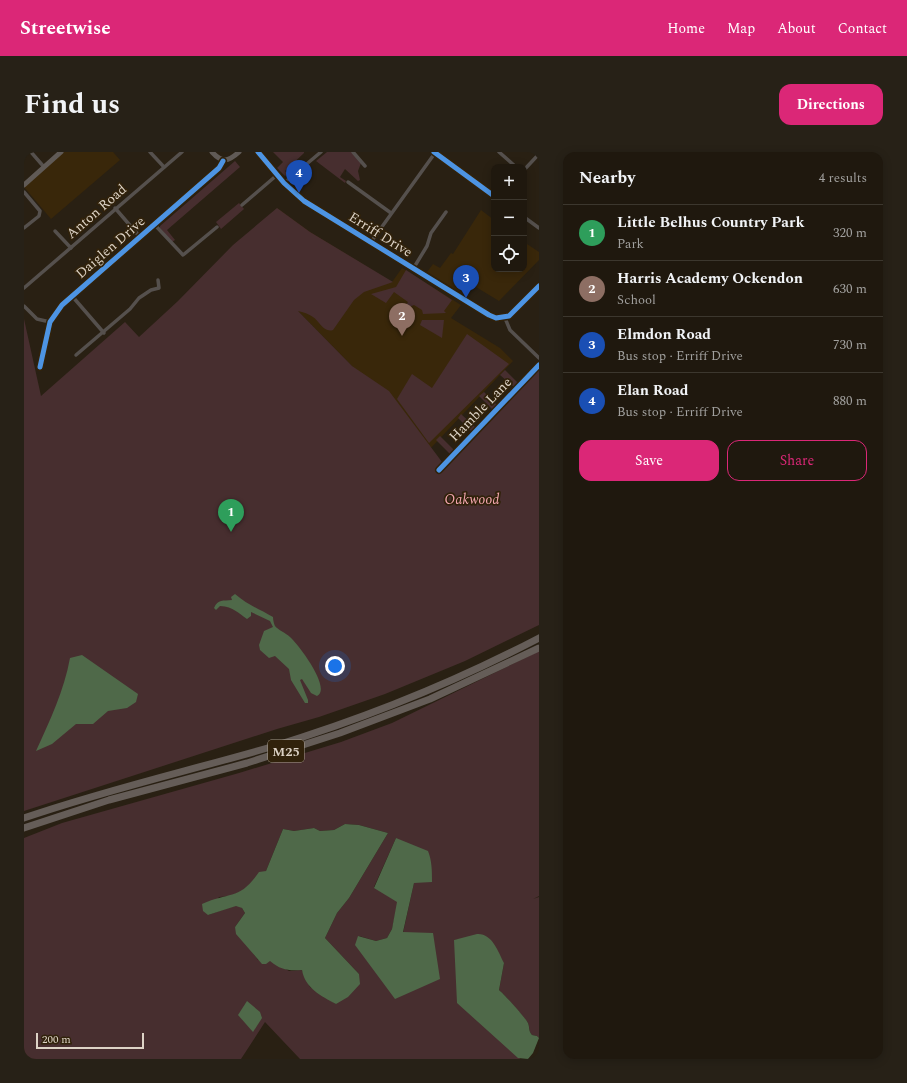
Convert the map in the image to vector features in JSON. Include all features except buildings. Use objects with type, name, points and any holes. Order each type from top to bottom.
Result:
[{"type":"highway","name":"M25","points":[[24,818],[99,793],[246,754],[339,724],[449,681],[539,638]]},
{"type":"highway","name":"M25","points":[[24,828],[109,800],[247,763],[340,733],[441,694],[539,648]]},
{"type":"street","points":[[31,152],[44,167]]},
{"type":"street","points":[[24,184],[61,152]]},
{"type":"street","points":[[150,152],[164,167]]},
{"type":"street","name":"Anton Road","points":[[24,288],[115,208],[182,152]]},
{"type":"street","points":[[212,152],[218,159],[223,161]]},
{"type":"street","name":"Daiglen Drive","points":[[40,367],[50,322],[62,305],[219,168],[223,161],[229,160],[239,152]]},
{"type":"street","name":"Erriff Drive","points":[[258,152],[284,183],[304,201],[489,315],[496,318],[505,318]]},
{"type":"street","points":[[284,183],[321,152]]},
{"type":"street","points":[[353,152],[365,166]]},
{"type":"street","points":[[499,152],[513,164]]},
{"type":"street","points":[[371,242],[434,153],[491,194]]},
{"type":"street","points":[[527,167],[539,154]]},
{"type":"street","points":[[242,205],[277,175]]},
{"type":"street","points":[[348,182],[391,213]]},
{"type":"street","points":[[24,192],[40,211],[39,216],[24,228]]},
{"type":"street","points":[[115,208],[140,237]]},
{"type":"street","points":[[413,268],[427,246],[431,232],[446,212]]},
{"type":"street","points":[[527,219],[539,228]]},
{"type":"street","points":[[154,224],[183,255],[217,226]]},
{"type":"street","points":[[55,231],[70,248]]},
{"type":"street","points":[[76,356],[104,333],[130,309],[139,298],[150,290],[159,288],[158,280]]},
{"type":"street","points":[[539,286],[510,316],[505,318],[510,330],[539,358]]},
{"type":"street","name":"Daiglen Drive","points":[[72,296],[104,333]]},
{"type":"street","points":[[24,306],[37,319],[50,322]]},
{"type":"street","name":"Hamble Lane","points":[[439,470],[539,365]]},
{"type":"shaded area","points":[[64,152],[113,152],[120,160],[51,219],[24,187]]},
{"type":"shaded area","points":[[277,208],[310,232],[392,282],[402,268],[461,305],[451,318],[500,348],[513,361],[429,450],[397,412],[297,310]]},
{"type":"shaded area","points":[[481,210],[491,218],[491,272],[527,272],[527,244],[539,252],[539,260],[499,301],[471,284],[464,295],[427,272],[433,264],[440,268],[451,253],[453,254]]},
{"type":"shaded area","points":[[235,594],[249,604],[273,617],[275,626],[290,637],[306,657],[317,676],[321,692],[317,696],[311,693],[302,679],[300,680],[308,703],[305,703],[291,680],[289,669],[275,656],[269,658],[260,650],[259,645],[264,631],[273,627],[270,621],[251,612],[251,616],[247,619],[229,608],[220,606],[216,610],[214,608],[219,602],[232,600],[231,597]]},
{"type":"shaded area","points":[[82,655],[138,694],[136,702],[127,708],[108,711],[93,724],[76,724],[52,744],[36,751],[60,694],[70,658]]},
{"type":"shaded area","points":[[345,824],[359,825],[388,833],[349,898],[337,913],[325,938],[359,974],[360,984],[348,997],[336,1004],[310,987],[306,982],[302,970],[285,969],[270,961],[266,964],[262,964],[236,934],[235,927],[245,913],[242,908],[236,906],[208,915],[203,911],[202,904],[240,891],[252,881],[259,872],[266,871],[283,829],[294,831],[314,828],[320,831],[334,830]]},
{"type":"shaded area","points":[[396,838],[428,851],[432,866],[432,882],[414,883],[403,932],[433,933],[440,979],[395,999],[355,945],[358,936],[376,941],[387,938],[392,929],[397,902],[374,888]]},
{"type":"shaded area","points":[[477,934],[487,936],[497,948],[504,963],[499,990],[526,1020],[532,1035],[539,1038],[533,1053],[528,1059],[518,1058],[457,1003],[454,940]]},
{"type":"shaded area","points":[[247,1001],[260,1012],[262,1018],[253,1032],[238,1015]]},
{"type":"green space","points":[[273,152],[304,153],[285,171],[288,174],[285,176],[277,168],[283,162]]},
{"type":"green space","points":[[327,152],[352,152],[361,163],[358,171],[360,180],[358,181],[345,169],[340,177],[346,181],[345,183],[316,161]]},
{"type":"green space","points":[[235,161],[240,167],[167,230],[175,240],[172,242],[160,226]]},
{"type":"green space","points":[[239,203],[244,209],[221,229],[216,222]]},
{"type":"green space","name":"Oakwood","points":[[277,208],[310,232],[393,282],[364,292],[354,300],[333,330],[330,331],[325,329],[316,319],[306,313],[298,311],[352,366],[389,391],[445,466],[539,368],[539,625],[465,661],[385,694],[319,717],[277,729],[24,811],[24,319],[41,396],[125,322],[139,337],[178,301],[233,245]]},
{"type":"green space","points":[[406,270],[452,300],[444,311],[446,313],[423,314],[422,310],[414,305],[409,307],[409,316],[402,312],[408,302],[394,292],[386,303],[371,294],[396,287]]},
{"type":"green space","points":[[422,320],[444,320],[442,338],[420,325]]},
{"type":"green space","points":[[467,334],[509,364],[429,443],[397,399],[412,374],[432,388]]},
{"type":"green space","points":[[505,370],[519,384],[515,388],[500,375]]},
{"type":"green space","points":[[484,392],[498,406],[494,411],[479,396]]},
{"type":"green space","points":[[461,414],[476,428],[472,432],[458,418]]},
{"type":"green space","points":[[440,436],[455,451],[451,455],[436,440]]},
{"type":"green space","points":[[539,651],[539,896],[533,899],[539,897],[539,1038],[532,1035],[526,1020],[499,990],[504,963],[466,938],[454,940],[520,1059],[300,1059],[265,1022],[241,1059],[24,1059],[24,838],[62,823],[239,773],[341,742],[392,723]],"holes":[[[345,824],[359,825],[388,833],[349,898],[337,913],[325,938],[359,974],[336,1004],[310,987],[302,970],[289,971],[270,960],[258,960],[235,927],[245,913],[242,908],[237,905],[208,915],[219,897],[231,896],[242,891],[266,871],[283,829],[294,831],[314,828],[320,831],[334,830]],[[396,838],[414,883],[403,933],[395,998],[359,936],[376,941],[387,938],[392,929],[398,902],[374,887]]]},
{"type":"cycle path","points":[[258,152],[284,183],[304,201],[489,315],[496,318],[509,316],[539,286]]},
{"type":"cycle path","points":[[434,152],[491,194]]},
{"type":"cycle path","points":[[40,367],[50,322],[62,305],[219,168],[223,161]]},
{"type":"cycle path","points":[[439,470],[539,365]]},
{"type":"place","name":"Elan Road","points":[[299,193]]},
{"type":"place","name":"Elmdon Road","points":[[466,298]]},
{"type":"place","name":"Harris Academy Ockendon","points":[[402,336]]},
{"type":"place","name":"Little Belhus Country Park","points":[[231,532]]}]
